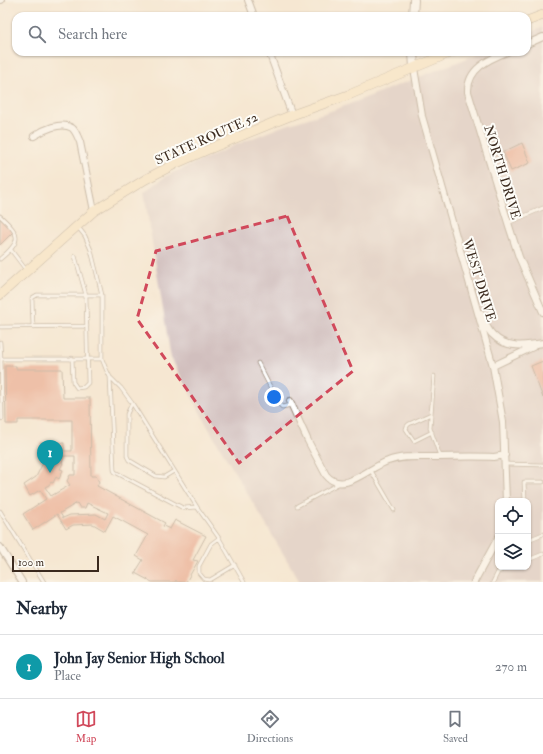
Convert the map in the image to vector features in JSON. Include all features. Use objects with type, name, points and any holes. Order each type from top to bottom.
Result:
[{"type":"main road","points":[[531,20],[543,15]]},
{"type":"main road","name":"STATE ROUTE 52","points":[[0,295],[94,211],[127,190],[175,164],[292,115],[351,94],[442,56]]},
{"type":"street","points":[[248,0],[252,12]]},
{"type":"street","points":[[413,12],[414,0]]},
{"type":"street","points":[[531,42],[543,37]]},
{"type":"street","points":[[270,56],[292,115]]},
{"type":"street","points":[[414,56],[414,68]]},
{"type":"street","name":"NORTH DRIVE","points":[[498,56],[478,67],[470,80],[468,89],[470,100],[519,257],[543,312]]},
{"type":"street","name":"WEST DRIVE","points":[[414,68],[422,116],[493,366],[501,406],[505,455],[506,498]]},
{"type":"street","points":[[34,136],[42,131],[60,126],[72,128],[76,133],[80,142],[94,211]]},
{"type":"street","points":[[474,300],[492,334],[504,342],[514,346],[543,343]]},
{"type":"street","points":[[493,366],[543,343]]},
{"type":"street","points":[[291,403],[308,441],[326,475],[330,479],[340,483],[348,482],[382,463],[397,458],[440,456],[494,457],[505,455]]},
{"type":"street","points":[[0,547],[22,582]]},
{"type":"street","points":[[474,582],[495,548]]},
{"type":"lane","points":[[508,223],[543,208]]},
{"type":"lane","points":[[0,216],[9,223],[15,233],[16,240],[11,250],[0,259]]},
{"type":"lane","points":[[78,226],[85,236],[91,250],[102,295],[102,359],[106,369],[110,377],[121,388],[132,403],[197,507],[219,538],[244,582]]},
{"type":"lane","points":[[11,250],[27,271]]},
{"type":"lane","points":[[72,358],[73,382],[77,388],[84,387],[88,383],[86,295],[75,256]]},
{"type":"lane","points":[[33,327],[32,298],[34,296],[102,295]]},
{"type":"lane","points":[[0,327],[87,326]]},
{"type":"lane","points":[[0,342],[2,419]]},
{"type":"lane","points":[[1,359],[102,359]]},
{"type":"lane","points":[[258,363],[279,404],[282,407],[291,403]]},
{"type":"lane","points":[[434,376],[430,428],[440,456]]},
{"type":"lane","points":[[110,377],[114,470],[183,508],[197,507]]},
{"type":"lane","points":[[132,403],[127,414],[127,456],[129,460],[156,476],[164,477],[174,471]]},
{"type":"lane","points":[[430,414],[409,424],[406,429],[414,441],[432,432]]},
{"type":"lane","points":[[505,464],[543,466]]},
{"type":"lane","points":[[370,469],[394,510]]},
{"type":"lane","points":[[525,498],[524,482],[543,482]]},
{"type":"lane","points":[[297,506],[340,483]]},
{"type":"lane","points":[[0,511],[44,582]]},
{"type":"lane","points":[[531,539],[543,534]]},
{"type":"lane","points":[[219,538],[211,544],[199,566],[199,573],[204,579],[210,580],[235,565]]},
{"type":"lane","points":[[531,559],[543,554]]},
{"type":"lane","points":[[492,582],[498,572],[503,570]]},
{"type":"highlighted area","points":[[287,216],[353,371],[239,463],[137,319],[156,251]]},
{"type":"shaded area","points":[[543,27],[543,582],[300,582],[209,429],[171,358],[144,193],[166,176],[280,127],[337,109],[473,56],[531,56],[531,32]]},
{"type":"building","points":[[522,143],[530,163],[511,171],[503,152]]},
{"type":"building","points":[[0,218],[14,231],[0,245]]},
{"type":"building","points":[[543,361],[543,398],[531,366]]},
{"type":"building","points":[[5,366],[16,366],[16,369],[62,369],[63,398],[90,398],[91,476],[96,476],[99,482],[97,486],[165,523],[163,526],[170,529],[175,520],[206,536],[193,560],[198,561],[186,582],[177,582],[176,580],[175,582],[152,582],[135,573],[143,560],[136,556],[148,535],[113,516],[105,531],[93,524],[73,525],[66,529],[57,514],[33,530],[23,514],[46,499],[40,490],[30,496],[24,485],[36,477],[47,455],[41,455],[41,443],[64,443],[64,451],[72,451],[72,420],[18,420],[18,424],[6,424]],"holes":[[[64,456],[75,456],[75,475],[70,475],[67,481],[70,485],[51,496],[45,487],[51,482],[53,483],[56,477],[59,479],[63,470],[60,469]],[[77,503],[80,508],[85,508],[87,503],[108,513],[105,519],[96,514],[70,515],[63,518],[60,513]]]},
{"type":"place","name":"John Jay Senior High School","points":[[50,473]]}]
